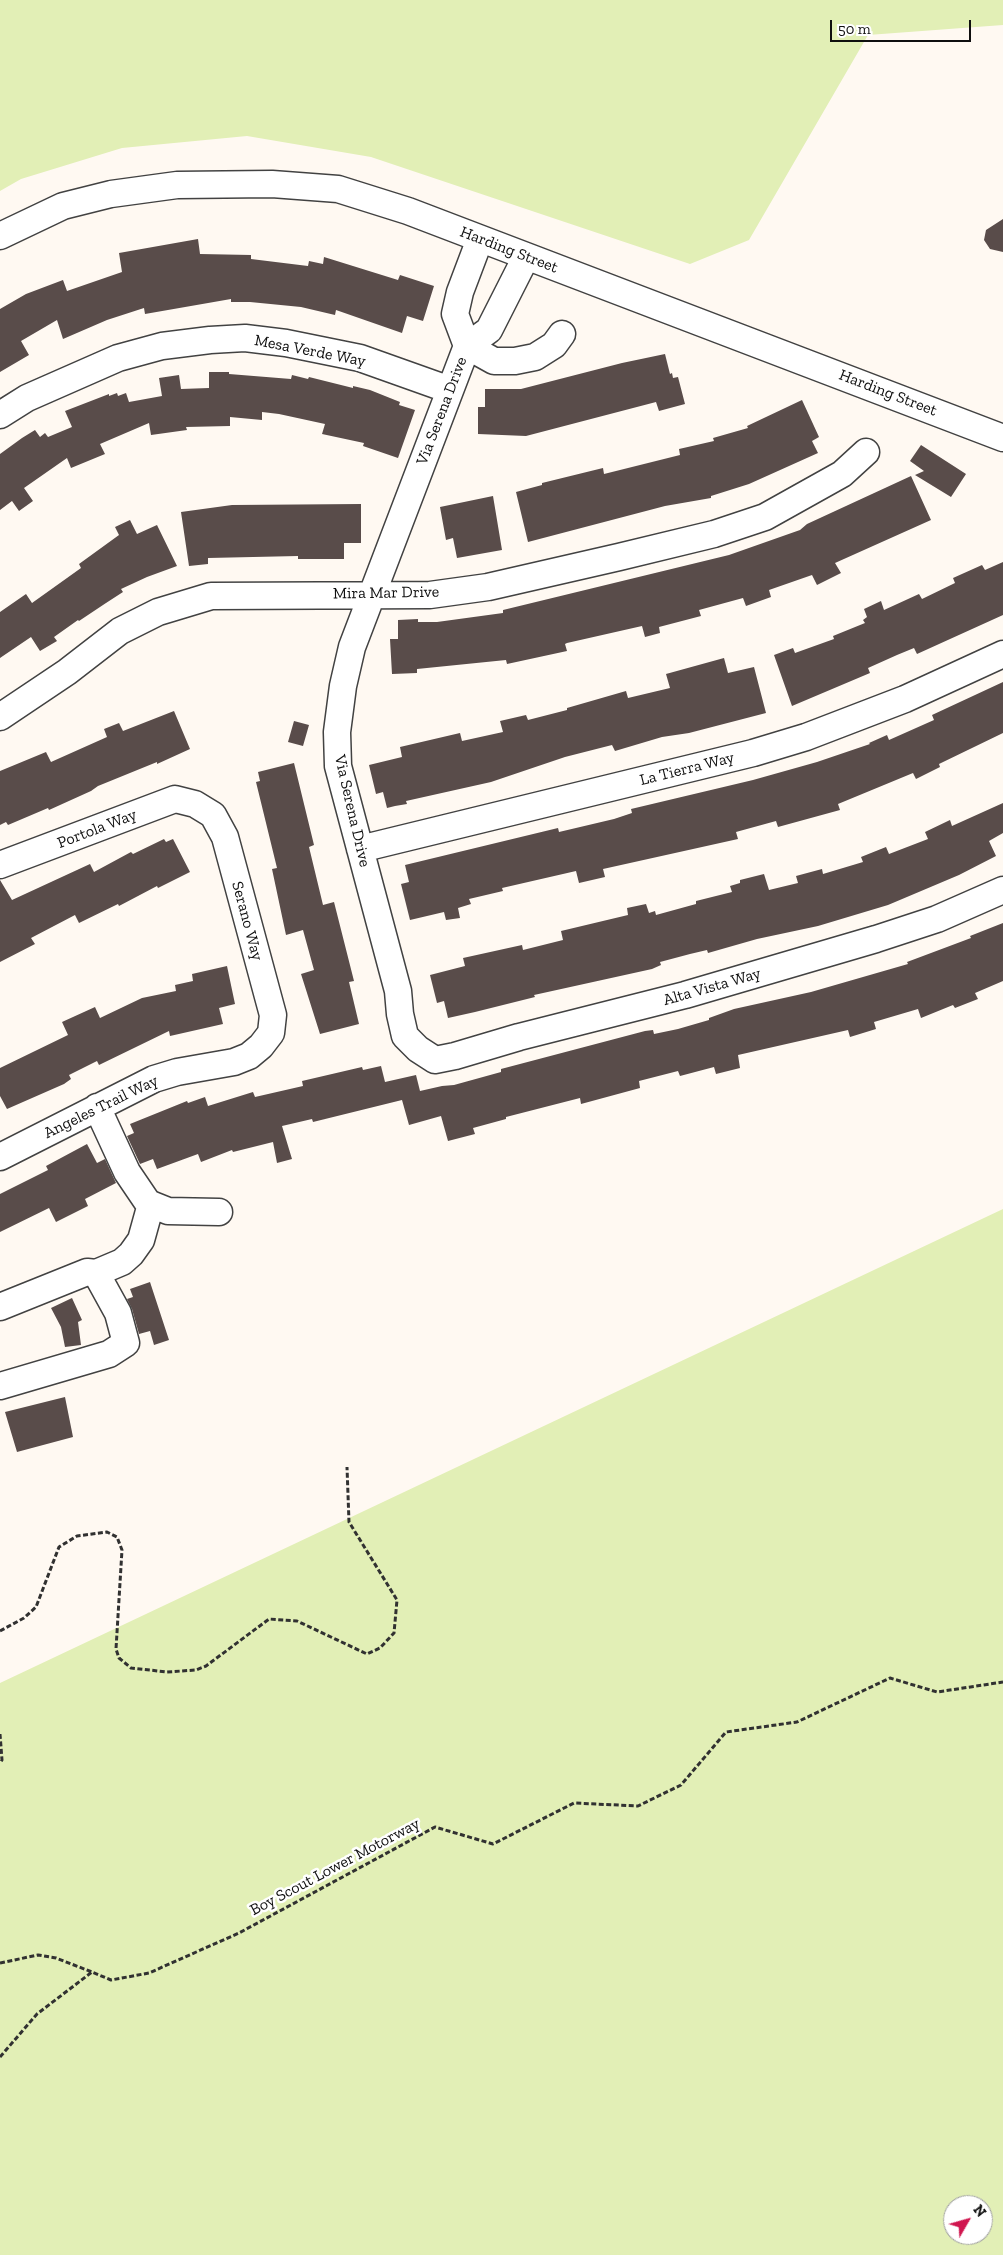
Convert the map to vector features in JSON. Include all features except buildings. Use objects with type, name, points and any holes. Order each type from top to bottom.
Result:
[{"type":"street","name":"Harding Street","points":[[0,236],[63,206],[111,194],[177,185],[272,184],[338,189],[408,211],[1003,438]]},
{"type":"street","name":"Via Serena Drive","points":[[467,346],[455,314],[460,292],[480,239]]},
{"type":"street","name":"Via Serena Drive","points":[[418,1049],[405,1036],[400,1014],[398,991],[338,766],[337,732],[343,686],[352,648],[467,346],[490,330],[526,257]]},
{"type":"street","points":[[467,346],[494,361],[515,361],[535,357],[554,345],[562,334]]},
{"type":"street","name":"Mesa Verde Way","points":[[0,415],[28,398],[118,358],[162,346],[245,338],[286,343],[360,358],[450,390]]},
{"type":"street","name":"Mira Mar Drive","points":[[0,717],[67,672],[120,631],[158,612],[211,596],[430,595],[488,587],[714,534],[765,517],[842,474],[866,452]]},
{"type":"street","name":"La Tierra Way","points":[[360,849],[753,753],[797,740],[905,699],[1003,654]]},
{"type":"street","name":"Portola Way","points":[[0,865],[175,799],[196,804]]},
{"type":"street","name":"Serano Way","points":[[196,804],[213,815],[224,837],[273,1015],[271,1033],[261,1046]]},
{"type":"street","name":"Alta Vista Way","points":[[418,1049],[436,1060],[686,995],[876,939],[937,918],[1003,890]]},
{"type":"street","name":"Angeles Trail Way","points":[[0,1157],[154,1079],[177,1072],[234,1062],[249,1056],[261,1046]]},
{"type":"street","points":[[97,1107],[126,1172],[148,1203],[168,1211],[219,1212]]},
{"type":"street","points":[[0,1307],[87,1272],[96,1273],[122,1262],[131,1254],[141,1240],[151,1204]]},
{"type":"street","points":[[0,1386],[109,1354],[126,1344],[118,1313],[96,1273]]},
{"type":"path","points":[[0,1631],[24,1618],[36,1607],[59,1547],[77,1536],[107,1532],[116,1537],[122,1550],[123,1568],[117,1616],[116,1649],[119,1658],[131,1668],[167,1672],[196,1670],[206,1666],[269,1618],[297,1621],[367,1654],[380,1648],[394,1633],[397,1600],[349,1522],[347,1467]]},
{"type":"path","name":"Boy Scout Lower Motorway","points":[[0,1963],[38,1955],[56,1958],[112,1980],[148,1973],[239,1933],[435,1827],[493,1844],[574,1803],[638,1806],[681,1785],[726,1732],[797,1722],[890,1678],[937,1692],[1003,1682]]},
{"type":"path","points":[[0,1734],[2,1760],[0,1764]]},
{"type":"path","points":[[0,2057],[37,2014],[92,1972]]},
{"type":"green space","points":[[0,0],[1003,0],[1003,25],[868,35],[749,240],[690,264],[371,157],[247,136],[122,148],[21,179],[0,191]]},
{"type":"green space","points":[[1003,1209],[1003,2255],[0,2255],[0,1683]]}]
